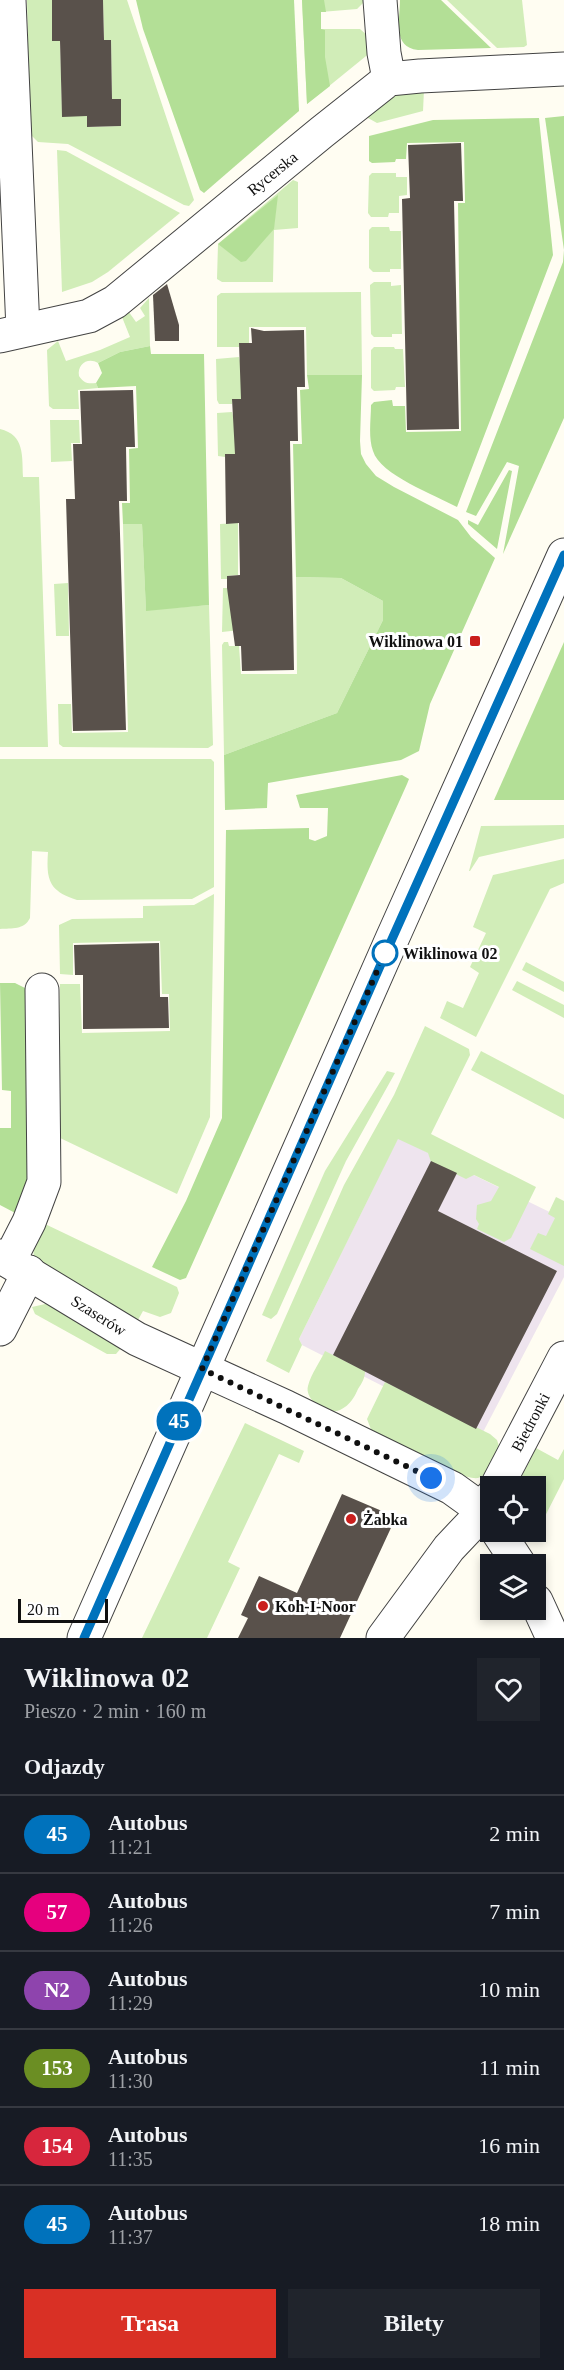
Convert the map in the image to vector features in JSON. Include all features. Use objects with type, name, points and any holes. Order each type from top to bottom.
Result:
[{"type":"street","points":[[9,0],[12,333]]},
{"type":"street","points":[[380,0],[384,53],[389,79],[564,69]]},
{"type":"street","name":"Rycerska","points":[[12,333],[89,316],[115,302],[389,79]]},
{"type":"street","points":[[84,1638],[564,555]]},
{"type":"street","points":[[0,1329],[13,1263],[44,1182],[42,990]]},
{"type":"street","name":"Szaserów","points":[[13,1263],[137,1339],[480,1503]]},
{"type":"street","name":"Biedronki","points":[[508,1476],[564,1358]]},
{"type":"street","name":"Biedronki","points":[[383,1638],[449,1548],[480,1521]]},
{"type":"street","points":[[545,1620],[553,1638]]},
{"type":"shaded area","points":[[398,1138],[564,1219],[564,1277],[481,1436],[302,1345],[299,1339]]},
{"type":"green space","points":[[27,0],[52,0],[52,41],[60,41],[62,116],[87,116],[88,127],[121,126],[121,99],[112,99],[111,40],[104,40],[103,0],[127,0],[194,200],[189,206],[68,144],[38,142],[30,134]]},
{"type":"green space","points":[[136,0],[294,0],[299,111],[204,193],[200,190],[143,29]]},
{"type":"green space","points":[[302,0],[366,0],[357,9],[321,12],[321,29],[360,29],[369,37],[371,52],[307,104]]},
{"type":"green space","points":[[302,0],[324,0],[326,12],[321,12],[321,29],[325,30],[325,57],[330,86],[307,104]]},
{"type":"green space","points":[[400,0],[441,0],[491,48],[418,50],[410,48],[404,44],[399,31]]},
{"type":"green space","points":[[447,0],[522,0],[527,45],[497,48]]},
{"type":"green space","points":[[424,90],[423,111],[377,123],[368,118],[369,106],[408,91]]},
{"type":"green space","points":[[564,116],[564,250],[545,118]]},
{"type":"green space","points":[[539,118],[553,255],[457,507],[409,484],[386,468],[373,451],[370,428],[371,405],[374,402],[392,400],[393,406],[405,406],[406,432],[461,431],[458,203],[465,203],[464,142],[407,143],[406,159],[372,163],[369,161],[369,136],[433,120]]},
{"type":"green space","points":[[57,150],[66,151],[180,213],[108,272],[92,282],[62,292]]},
{"type":"green space","points":[[372,173],[396,173],[396,177],[407,177],[407,195],[399,196],[399,213],[389,213],[388,217],[371,217],[368,213],[369,176]]},
{"type":"green space","points":[[293,180],[298,182],[298,228],[274,230],[273,282],[222,282],[217,279],[218,244]]},
{"type":"green space","points":[[278,195],[274,229],[246,261],[241,262],[218,244]]},
{"type":"green space","points":[[372,227],[389,227],[390,231],[401,231],[401,269],[390,269],[390,272],[373,272],[369,268],[369,230]]},
{"type":"green space","points":[[564,250],[564,418],[503,554],[519,466],[507,462],[476,516],[466,512],[563,262]]},
{"type":"green space","points":[[374,282],[391,282],[391,286],[401,285],[402,334],[392,334],[392,337],[374,337],[371,334],[370,285]]},
{"type":"green space","points":[[361,292],[362,375],[307,375],[306,327],[249,327],[249,343],[239,343],[239,347],[217,347],[217,296],[221,293]]},
{"type":"green space","points":[[149,298],[150,346],[120,352],[98,363],[87,361],[81,365],[79,376],[86,382],[96,383],[98,388],[78,390],[79,409],[53,409],[49,406],[47,350],[58,341],[66,361],[130,337],[120,312],[126,308],[136,322],[145,316],[140,308]]},
{"type":"green space","points":[[150,346],[151,354],[204,354],[209,605],[146,611],[142,524],[123,524],[122,503],[130,503],[129,449],[138,448],[136,386],[98,388],[96,383],[102,373],[98,363],[120,352]]},
{"type":"green space","points":[[374,347],[403,349],[405,387],[374,391],[371,388],[371,350]]},
{"type":"green space","points":[[239,357],[240,361],[251,361],[243,399],[232,399],[232,404],[219,404],[216,359]]},
{"type":"green space","points":[[307,375],[362,375],[360,441],[361,454],[366,464],[376,476],[394,487],[458,520],[471,537],[495,558],[430,704],[419,751],[401,760],[268,783],[267,808],[225,810],[224,755],[337,713],[383,620],[383,601],[341,578],[296,577],[293,444],[302,444],[300,390],[309,389]]},
{"type":"green space","points":[[232,412],[233,416],[244,416],[236,454],[218,456],[217,413]]},
{"type":"green space","points":[[50,420],[79,420],[80,443],[71,443],[72,461],[51,462]]},
{"type":"green space","points":[[0,429],[14,436],[18,441],[22,454],[23,477],[39,477],[48,747],[0,747]]},
{"type":"green space","points":[[509,470],[512,471],[497,549],[468,524],[468,520],[478,525]]},
{"type":"green space","points":[[238,523],[238,575],[221,579],[220,524]]},
{"type":"green space","points":[[123,524],[142,524],[146,610],[209,605],[213,745],[208,748],[63,747],[59,744],[58,704],[71,704],[72,733],[128,732]]},
{"type":"green space","points":[[296,577],[341,578],[383,601],[383,620],[337,713],[224,755],[222,645],[228,642],[229,646],[239,646],[241,674],[297,674]]},
{"type":"green space","points":[[68,583],[69,636],[56,636],[54,584]]},
{"type":"green space","points":[[223,588],[227,588],[240,630],[222,632]]},
{"type":"green space","points":[[564,642],[564,800],[494,800]]},
{"type":"green space","points":[[0,759],[211,759],[214,762],[214,887],[192,899],[77,900],[60,893],[51,883],[48,852],[32,851],[30,918],[24,925],[0,929]]},
{"type":"green space","points":[[402,775],[409,779],[407,784],[186,1278],[180,1280],[152,1267],[186,1201],[222,1118],[226,830],[309,828],[309,839],[315,841],[327,836],[328,808],[300,808],[296,795]]},
{"type":"green space","points":[[564,825],[564,838],[479,857],[469,871],[481,826]]},
{"type":"green space","points":[[564,859],[564,883],[550,889],[476,1037],[440,1018],[447,1001],[463,1008],[479,973],[470,967],[486,933],[473,927],[493,875]]},
{"type":"green space","points":[[214,894],[210,1117],[177,1194],[58,1137],[60,984],[80,984],[82,1033],[170,1031],[169,994],[162,994],[160,941],[73,943],[73,975],[60,974],[59,925],[72,919],[143,918],[143,906],[194,905]]},
{"type":"green space","points":[[526,962],[564,982],[564,992],[522,970]]},
{"type":"green space","points":[[517,981],[564,1005],[564,1018],[512,990]]},
{"type":"green space","points":[[0,983],[15,983],[29,990],[35,1172],[19,1215],[0,1205],[0,1128],[11,1128],[11,1091],[2,1090]]},
{"type":"green space","points":[[425,1026],[469,1049],[470,1055],[431,1134],[536,1187],[511,1238],[504,1242],[477,1229],[479,1224],[476,1219],[477,1205],[491,1201],[499,1187],[474,1175],[466,1179],[431,1162],[428,1153],[398,1139],[299,1339],[302,1345],[289,1373],[266,1361],[344,1185],[394,1095]]},
{"type":"green space","points":[[481,1051],[564,1095],[564,1119],[471,1070]]},
{"type":"green space","points":[[387,1071],[395,1073],[346,1161],[277,1314],[271,1319],[262,1315],[325,1171]]},
{"type":"green space","points":[[556,1197],[564,1201],[564,1266],[530,1249],[538,1233],[546,1236],[555,1218],[548,1214]]},
{"type":"green space","points":[[45,1224],[177,1287],[179,1293],[171,1313],[160,1317],[143,1311],[138,1320],[39,1265],[35,1260],[34,1244]]},
{"type":"green space","points":[[54,1302],[122,1347],[116,1354],[107,1354],[35,1314],[32,1307]]},
{"type":"green space","points":[[325,1351],[365,1371],[363,1380],[351,1401],[340,1410],[329,1411],[318,1406],[308,1391],[311,1377]]},
{"type":"green space","points":[[385,1382],[490,1434],[497,1440],[500,1449],[491,1466],[482,1476],[469,1477],[425,1460],[372,1432],[367,1419]]},
{"type":"green space","points":[[245,1423],[304,1451],[299,1463],[279,1454],[228,1562],[240,1568],[207,1638],[142,1638]]},
{"type":"green space","points":[[536,1448],[558,1460],[564,1449],[564,1479],[546,1514],[546,1476],[522,1476]]},
{"type":"building","points":[[52,0],[103,0],[104,40],[111,40],[112,99],[121,99],[121,126],[87,127],[87,116],[62,117],[60,41],[52,41]]},
{"type":"building","points":[[461,143],[463,201],[454,201],[459,429],[407,430],[402,199],[410,198],[408,145]]},
{"type":"building","points":[[167,284],[179,325],[179,341],[155,341],[153,295]]},
{"type":"building","points":[[251,328],[264,331],[304,330],[305,387],[297,387],[298,441],[290,441],[294,670],[242,671],[241,646],[235,646],[227,588],[227,576],[240,575],[239,523],[226,524],[225,454],[235,454],[232,399],[241,399],[239,343],[252,343]]},
{"type":"building","points":[[133,390],[135,447],[126,447],[127,501],[119,501],[126,730],[73,731],[66,499],[75,499],[73,444],[82,444],[80,391]]},
{"type":"building","points":[[159,943],[160,997],[168,997],[169,1028],[83,1029],[83,975],[75,975],[74,945]]},
{"type":"building","points":[[431,1161],[457,1173],[438,1211],[557,1271],[476,1429],[333,1355]]},
{"type":"building","points":[[342,1494],[396,1517],[340,1638],[238,1638],[248,1618],[241,1615],[259,1576],[297,1593]]},
{"type":"bus line","name":"45","points":[[84,1638],[564,555]]},
{"type":"place","name":"Wiklinowa 01","points":[[475,641]]},
{"type":"place","name":"Wiklinowa 02","points":[[385,953]]},
{"type":"place","name":"Żabka","points":[[351,1519]]},
{"type":"place","name":"Koh-I-Noor","points":[[263,1606]]},
{"type":"route","points":[[385,953],[202,1369],[431,1478]]}]
